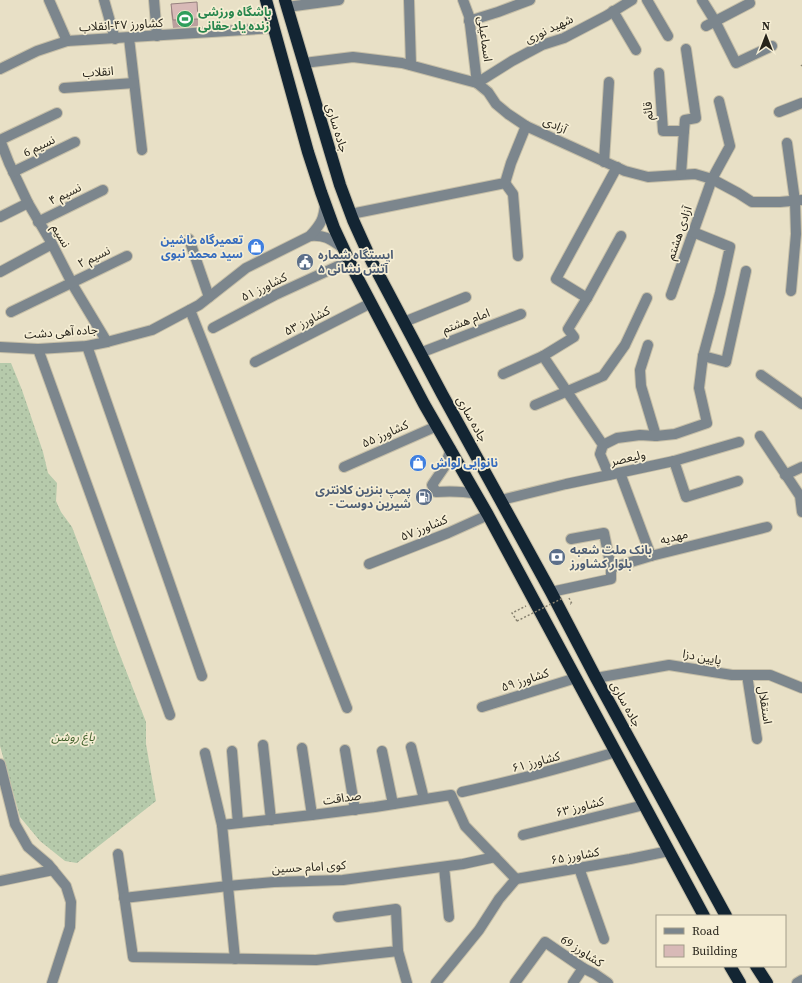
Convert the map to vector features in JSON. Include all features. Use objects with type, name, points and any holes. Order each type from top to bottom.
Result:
[{"type":"highway","points":[[266,0],[308,152],[334,228],[349,261],[424,404],[476,494],[703,915]]},
{"type":"highway","name":"جاده ساری","points":[[286,4],[340,185],[372,262],[725,915]]},
{"type":"highway","points":[[731,967],[740,983]]},
{"type":"highway","points":[[757,967],[767,983]]},
{"type":"street","points":[[49,0],[67,41]]},
{"type":"street","points":[[104,0],[115,39]]},
{"type":"street","points":[[154,0],[157,36]]},
{"type":"street","points":[[286,4],[339,0]]},
{"type":"street","points":[[409,0],[412,65]]},
{"type":"street","name":"اسماعیلی","points":[[463,0],[469,21],[478,83]]},
{"type":"street","points":[[469,21],[530,0]]},
{"type":"street","name":"شهید نوری","points":[[478,83],[512,61],[542,45],[564,38],[632,0]]},
{"type":"street","points":[[647,0],[668,36]]},
{"type":"street","points":[[702,0],[711,24],[736,63],[772,46]]},
{"type":"street","points":[[711,24],[750,3]]},
{"type":"street","points":[[613,11],[636,50]]},
{"type":"street","name":"کشاورز ۴۷-انقلاب","points":[[0,68],[37,51],[67,41],[274,28]]},
{"type":"street","points":[[129,38],[142,150]]},
{"type":"street","points":[[681,174],[685,120],[696,118],[686,49]]},
{"type":"street","points":[[304,64],[353,57],[412,65],[478,83]]},
{"type":"street","name":"قائم","points":[[659,73],[663,131],[684,132]]},
{"type":"street","points":[[604,162],[609,82]]},
{"type":"street","name":"انقلاب","points":[[64,88],[134,83]]},
{"type":"street","name":"آزادی","points":[[478,83],[488,92],[496,104],[526,126],[604,162],[625,170],[648,177],[695,174],[712,179],[752,202],[798,201]]},
{"type":"street","name":"آزادی هشتم","points":[[671,295],[712,179],[730,146],[719,101]]},
{"type":"street","points":[[779,112],[802,103]]},
{"type":"street","points":[[0,140],[57,113]]},
{"type":"street","points":[[505,183],[526,126]]},
{"type":"street","name":"نسیم","points":[[0,140],[4,165],[13,172],[38,222],[107,342]]},
{"type":"street","name":"نسیم 6","points":[[13,172],[75,142]]},
{"type":"street","points":[[787,143],[798,201],[791,291]]},
{"type":"street","points":[[587,298],[556,278],[617,167]]},
{"type":"street","points":[[351,214],[505,183]]},
{"type":"street","points":[[505,183],[513,194],[518,256]]},
{"type":"street","name":"نسیم ۴","points":[[38,222],[103,190]]},
{"type":"street","points":[[310,236],[318,227],[324,215],[325,202]]},
{"type":"street","points":[[0,217],[28,203]]},
{"type":"street","points":[[609,475],[600,454],[603,445],[617,438],[640,435],[656,436],[675,434],[707,423],[699,388],[703,356],[720,293],[730,247],[693,232]]},
{"type":"street","points":[[310,236],[322,236],[343,248]]},
{"type":"street","name":"جاده آهی دشت","points":[[0,347],[38,349],[87,346],[152,330],[199,305],[246,268],[310,236]]},
{"type":"street","points":[[503,374],[544,356],[574,337],[568,329],[621,236]]},
{"type":"street","points":[[189,238],[209,297]]},
{"type":"street","points":[[0,272],[52,244]]},
{"type":"street","name":"نسیم ۲","points":[[11,312],[127,256]]},
{"type":"street","name":"کشاورز ۵۱","points":[[213,328],[276,295],[349,261]]},
{"type":"street","points":[[703,356],[726,362],[746,272]]},
{"type":"street","points":[[404,322],[466,297]]},
{"type":"street","points":[[535,405],[567,390],[603,376],[625,345],[647,298]]},
{"type":"street","name":"کشاورز ۵۳","points":[[255,362],[371,303]]},
{"type":"street","points":[[190,310],[347,708]]},
{"type":"street","name":"امام هشتم","points":[[420,353],[521,314]]},
{"type":"street","points":[[648,345],[640,370],[641,386],[656,436]]},
{"type":"street","points":[[87,346],[202,676]]},
{"type":"street","points":[[38,349],[170,715]]},
{"type":"street","points":[[544,356],[603,445]]},
{"type":"street","points":[[761,375],[802,404]]},
{"type":"street","name":"کشاورز ۵۵","points":[[344,467],[437,426]]},
{"type":"street","points":[[760,436],[800,496],[802,512]]},
{"type":"street","name":"ولیعصر","points":[[501,500],[566,484],[674,461],[738,442]]},
{"type":"street","points":[[450,449],[445,466],[432,485],[436,492],[453,491],[476,494]]},
{"type":"street","points":[[674,461],[686,497],[738,481]]},
{"type":"street","points":[[786,476],[802,467]]},
{"type":"street","points":[[620,473],[651,556]]},
{"type":"street","name":"کشاورز ۵۷","points":[[369,564],[488,516]]},
{"type":"street","name":"مهدیه","points":[[611,568],[651,556],[767,527]]},
{"type":"street","points":[[551,592],[611,579],[611,568],[604,533],[571,540]]},
{"type":"street","name":"پایین دزا","points":[[596,678],[669,665],[732,675],[770,675],[802,688]]},
{"type":"street","name":"استقلال","points":[[747,675],[757,739]]},
{"type":"street","name":"کشاورز ۵۹","points":[[482,707],[576,678]]},
{"type":"street","points":[[263,745],[271,820]]},
{"type":"street","points":[[411,747],[424,799]]},
{"type":"street","points":[[302,748],[312,816]]},
{"type":"street","points":[[345,750],[355,810]]},
{"type":"street","points":[[382,750],[393,804]]},
{"type":"street","points":[[232,752],[238,823]]},
{"type":"street","name":"کشاورز ۶۱","points":[[462,792],[538,775],[616,752]]},
{"type":"street","points":[[205,754],[222,825],[235,959]]},
{"type":"street","points":[[0,764],[15,824],[28,847],[48,864],[66,886],[71,902],[70,927],[52,983]]},
{"type":"street","name":"صداقت","points":[[222,825],[312,816],[451,795],[465,826],[494,856]]},
{"type":"street","name":"کشاورز ۶۳","points":[[523,835],[644,805]]},
{"type":"street","name":"کشاورز ۶۵","points":[[516,879],[669,851]]},
{"type":"street","points":[[118,854],[133,957],[316,960],[398,951]]},
{"type":"street","points":[[436,983],[479,930],[499,899],[516,879],[494,856]]},
{"type":"street","name":"کوی امام حسین","points":[[124,898],[274,882],[343,880],[463,864],[494,856]]},
{"type":"street","points":[[444,867],[449,917]]},
{"type":"street","points":[[579,868],[604,939]]},
{"type":"street","points":[[0,881],[53,870]]},
{"type":"street","points":[[338,917],[396,909],[398,951],[408,983]]},
{"type":"street","name":"کشاورز 69","points":[[515,983],[545,942],[608,983]]},
{"type":"street","points":[[573,983],[583,968]]},
{"type":"street","points":[[797,983],[802,980]]},
{"type":"path","points":[[535,602],[512,614],[517,621],[563,598]]},
{"type":"green space","name":"باغ روشن","points":[[0,363],[11,363],[22,390],[43,452],[48,473],[57,483],[56,501],[61,512],[72,527],[146,722],[146,744],[156,801],[77,863],[65,861],[40,841],[20,817],[0,746]]},
{"type":"building","points":[[197,2],[198,19],[173,20],[171,4]]},
{"type":"place","name":"باشگاه ورزشی زنده یاد حقانی","points":[[185,19]]},
{"type":"place","name":"تعمیرگاه ماشین سید محمد نبوی","points":[[256,247]]},
{"type":"place","name":"ایستگاه شماره ۵ آتش نشانی","points":[[305,262]]},
{"type":"place","name":"نانوایی لواش","points":[[418,463]]},
{"type":"place","name":"پمپ بنزین کلانتری - شیرین دوست","points":[[424,497]]},
{"type":"place","name":"بانک ملت شعبه بلوار کشاورز","points":[[557,557]]}]
